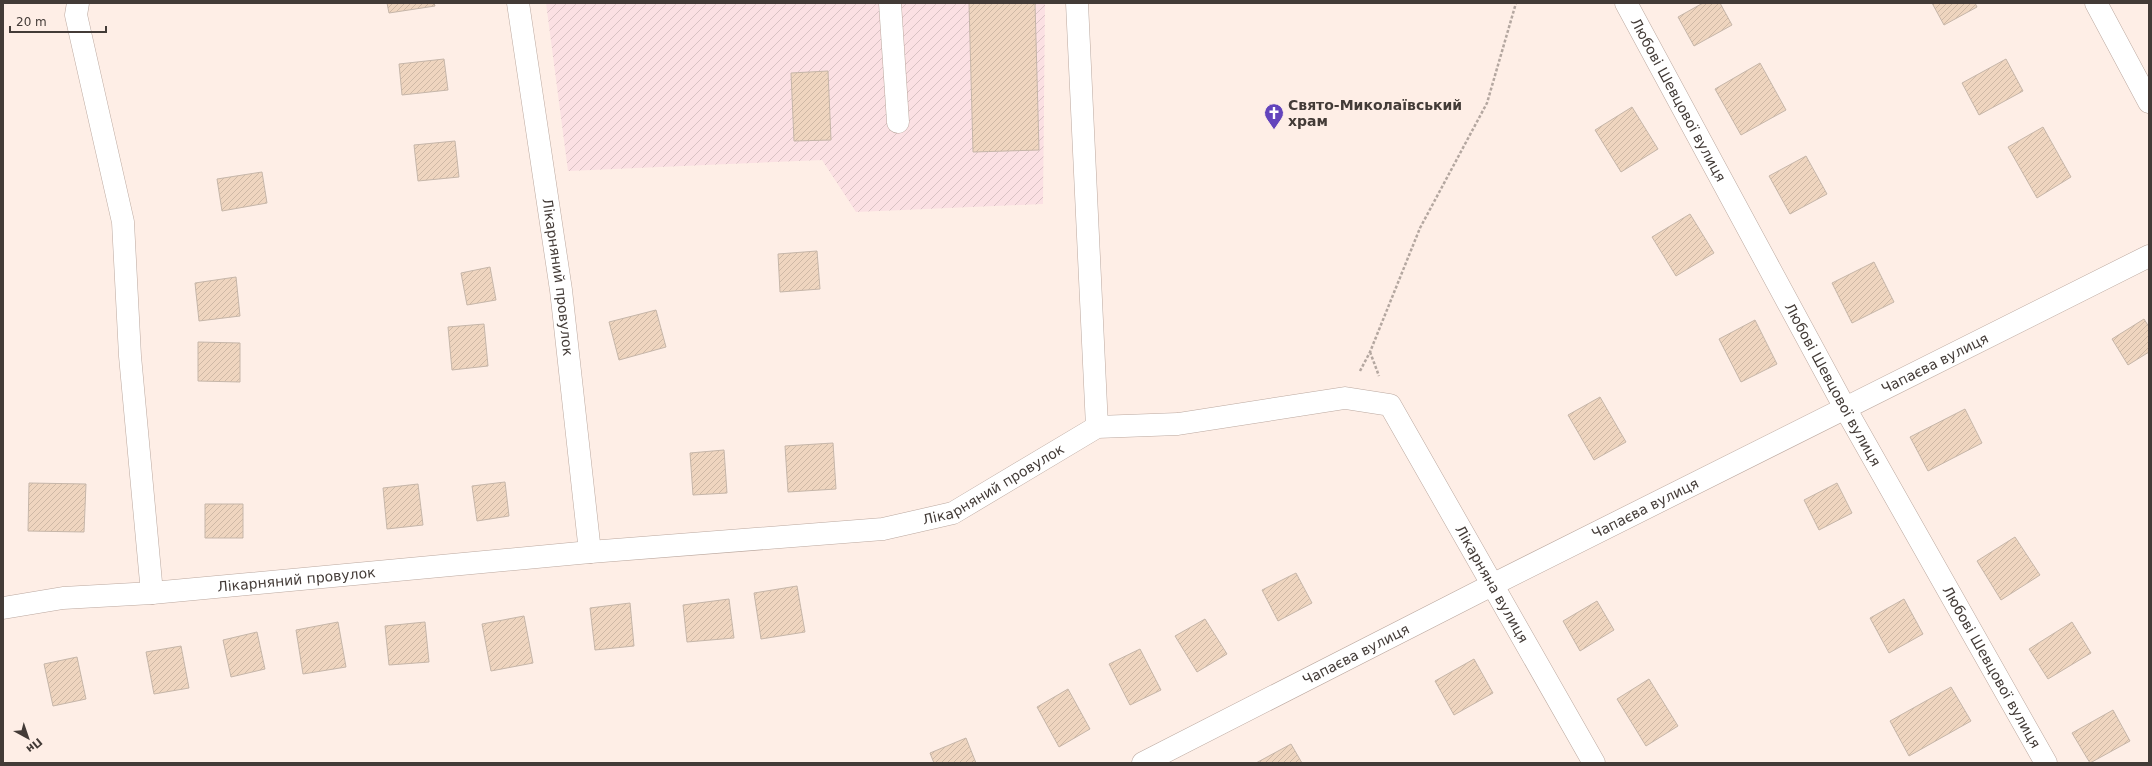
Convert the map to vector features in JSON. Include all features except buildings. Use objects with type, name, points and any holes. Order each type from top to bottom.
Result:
[{"type":"street","points":[[78,3],[76,15],[123,222],[130,356],[152,592]]},
{"type":"street","name":"Лікарняний провулок","points":[[518,3],[561,290],[590,552]]},
{"type":"street","points":[[890,3],[898,122]]},
{"type":"street","points":[[1077,3],[1097,427]]},
{"type":"street","name":"Любові Шевцової вулиця","points":[[1626,3],[1845,408],[2046,763]]},
{"type":"street","points":[[2096,3],[2149,102]]},
{"type":"street","name":"Чапаєва вулиця","points":[[1143,763],[1168,758],[1492,585],[2149,256]]},
{"type":"street","name":"Лікарняний провулок","points":[[3,608],[63,598],[152,592],[590,552],[883,529],[953,513],[1097,427],[1178,424],[1345,398],[1390,405]]},
{"type":"street","name":"Лікарняна вулиця","points":[[1390,405],[1594,763]]},
{"type":"path","points":[[1345,398],[1370,352],[1420,228],[1487,103],[1516,3]]},
{"type":"shaded area","points":[[546,3],[1045,3],[1043,204],[856,212],[822,160],[568,171]]},
{"type":"place","name":"Свято-Миколаївський храм","points":[[1274,130]]}]
